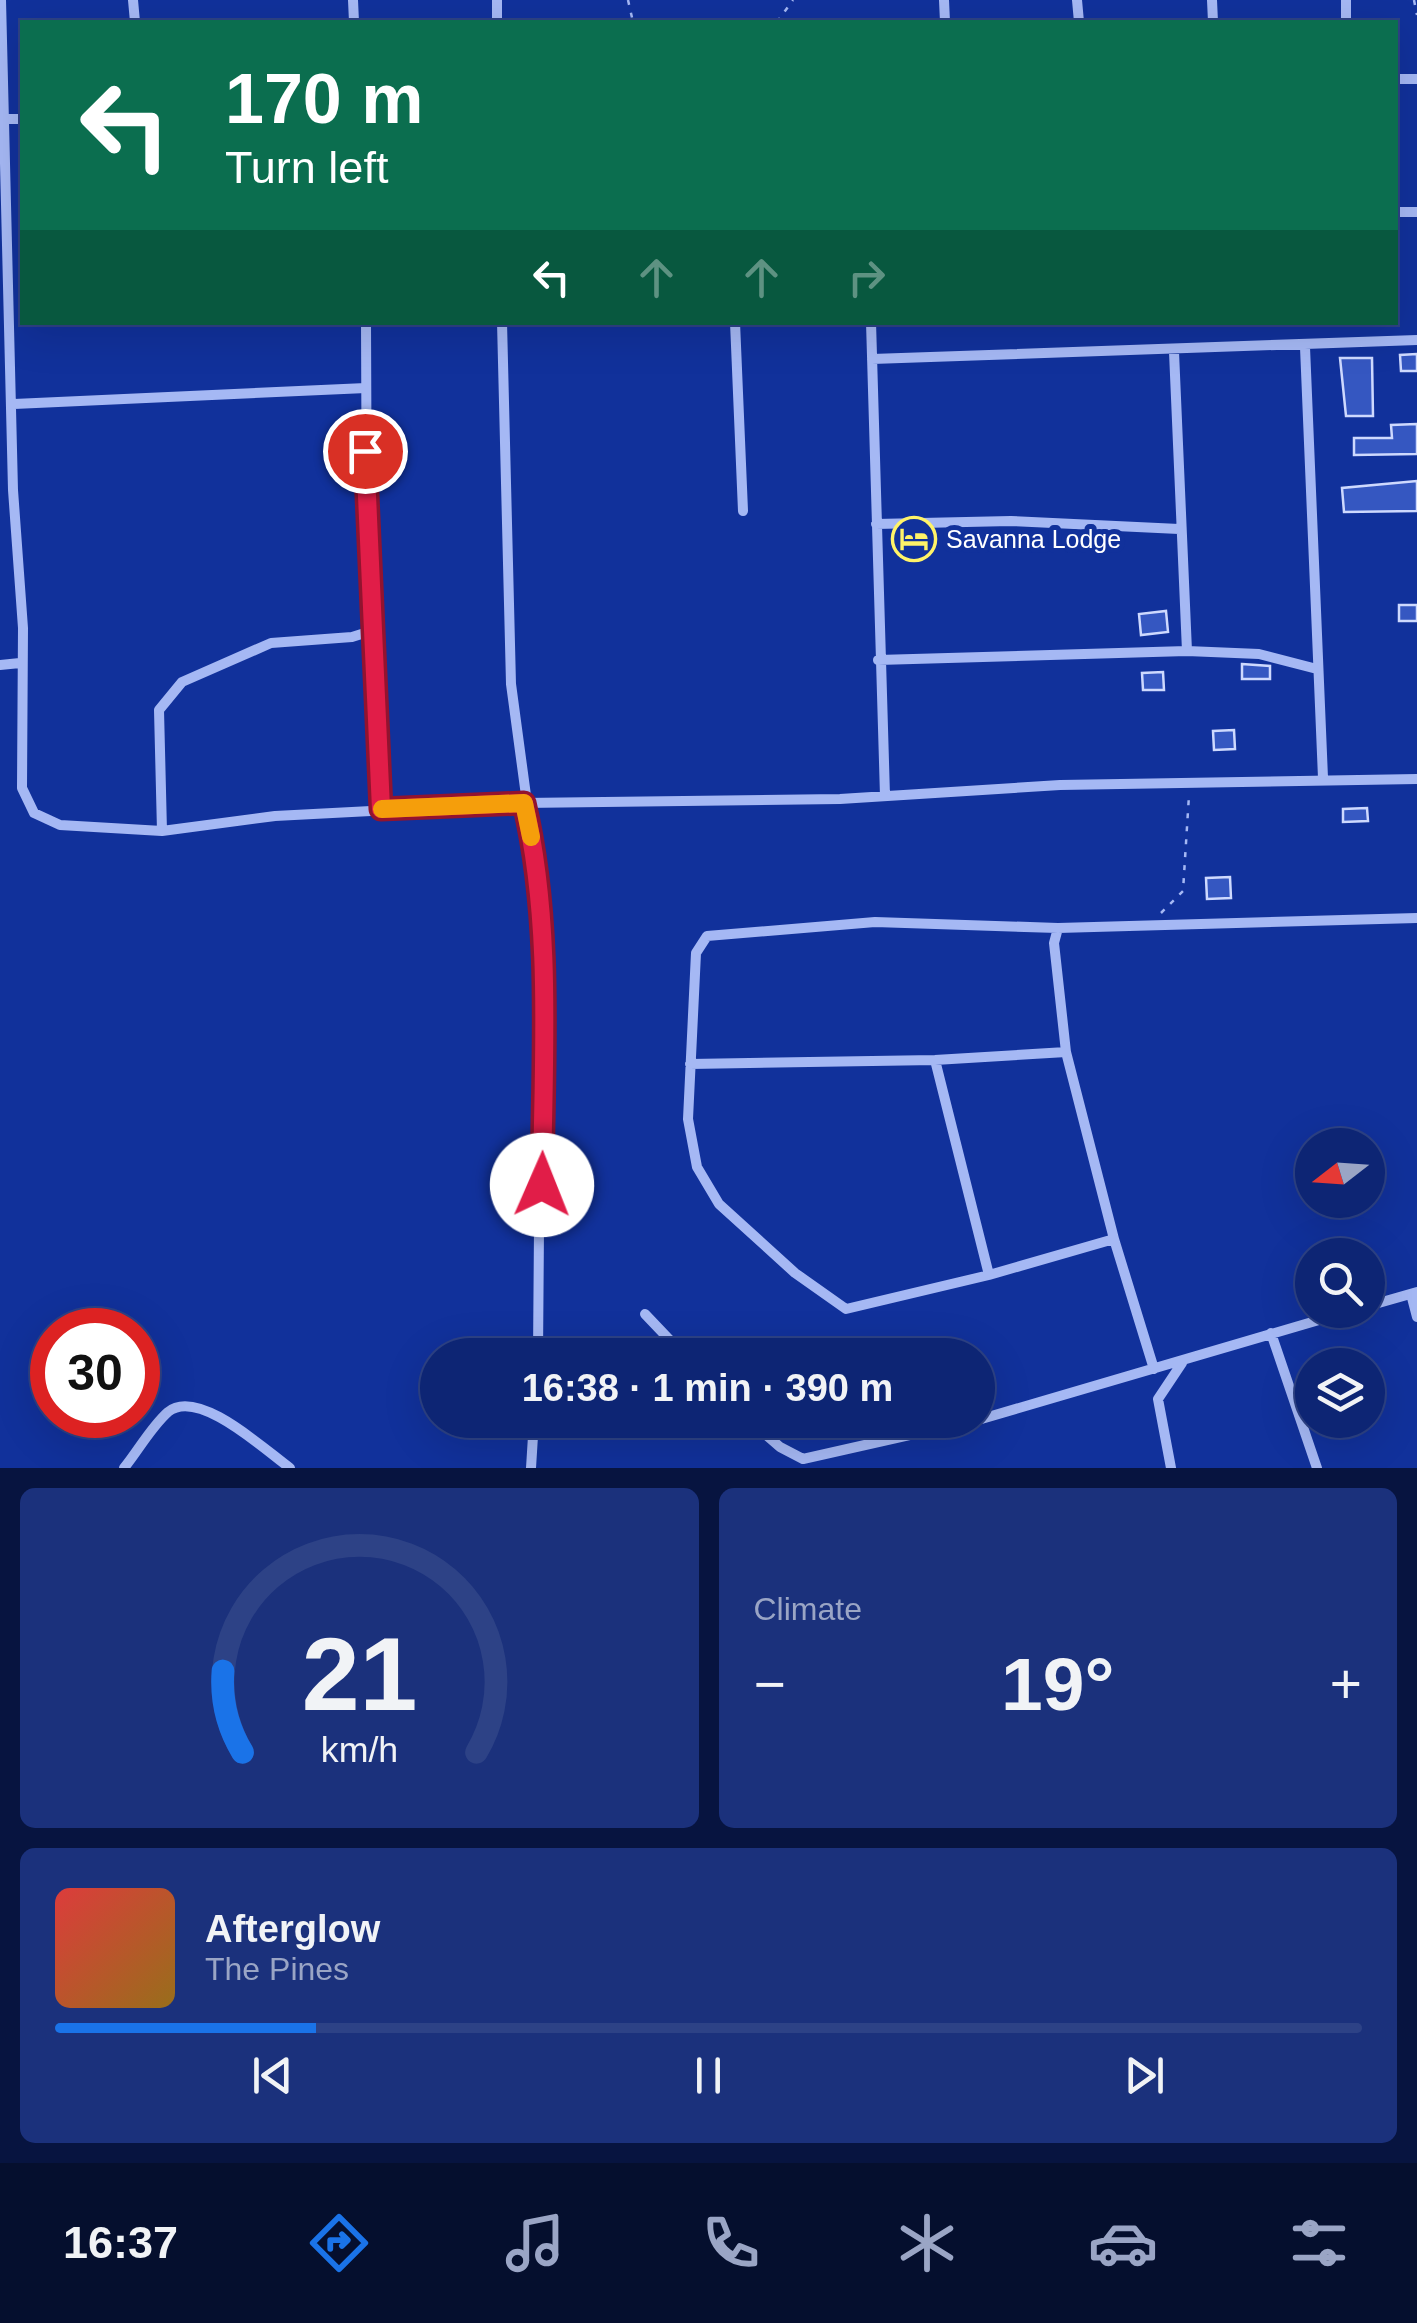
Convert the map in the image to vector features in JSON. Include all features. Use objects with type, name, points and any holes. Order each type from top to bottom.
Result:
[{"type":"street","points":[[1,0],[14,404],[13,490],[23,628],[22,788],[28,808],[60,825],[162,831],[233,819],[524,803],[884,796],[1060,784],[1322,778],[1417,780]]},
{"type":"street","points":[[2,119],[20,119]]},
{"type":"street","points":[[8,246],[20,254]]},
{"type":"street","points":[[9,272],[20,268]]},
{"type":"street","points":[[366,325],[371,631],[381,732],[381,809]]},
{"type":"street","points":[[502,325],[510,684],[534,855],[541,974],[538,1338]]},
{"type":"street","points":[[735,325],[742,511]]},
{"type":"street","points":[[870,325],[884,796]]},
{"type":"street","points":[[872,359],[1174,352],[1417,340]]},
{"type":"street","points":[[1305,347],[1322,778]]},
{"type":"street","points":[[1174,352],[1187,651]]},
{"type":"street","points":[[14,404],[366,388]]},
{"type":"street","points":[[876,524],[1011,521],[1180,529]]},
{"type":"street","points":[[162,831],[160,710],[182,682],[271,643],[352,637],[371,631]]},
{"type":"street","points":[[878,660],[1187,651],[1259,654],[1317,669]]},
{"type":"street","points":[[0,665],[20,663]]},
{"type":"street","points":[[1114,1239],[851,1309],[834,1303],[720,1204],[702,1180],[689,1134],[690,1064],[696,953],[707,936],[875,922],[1058,928],[1417,918]]},
{"type":"street","points":[[1058,928],[1054,943],[1066,1052],[1114,1239],[1154,1369]]},
{"type":"street","points":[[690,1064],[935,1060],[1066,1052]]},
{"type":"street","points":[[935,1060],[989,1275]]},
{"type":"street","points":[[1385,1301],[1414,1293],[1417,1317]]},
{"type":"street","points":[[645,1314],[668,1338]]},
{"type":"street","points":[[995,1415],[1295,1326]]},
{"type":"street","points":[[1271,1333],[1316,1468]]},
{"type":"street","points":[[1171,1468],[1158,1398],[1184,1360]]},
{"type":"street","points":[[124,1468],[168,1412],[183,1406],[204,1407],[290,1468]]},
{"type":"street","points":[[531,1468],[533,1438]]},
{"type":"street","points":[[770,1438],[803,1459],[897,1438]]},
{"type":"path","points":[[1414,0],[1417,15]]},
{"type":"path","points":[[1146,924],[1183,891],[1190,784]]},
{"type":"building","points":[[1417,354],[1417,371],[1401,371],[1400,355]]},
{"type":"building","points":[[1340,358],[1372,358],[1373,416],[1346,416]]},
{"type":"building","points":[[1417,424],[1417,454],[1354,455],[1354,438],[1392,438],[1391,425]]},
{"type":"building","points":[[1417,481],[1417,511],[1344,512],[1342,488]]},
{"type":"building","points":[[1399,605],[1417,605],[1417,621],[1399,621]]},
{"type":"building","points":[[1166,611],[1168,632],[1141,635],[1139,614]]},
{"type":"building","points":[[1242,664],[1270,666],[1270,679],[1242,679]]},
{"type":"building","points":[[1163,672],[1164,690],[1143,690],[1142,673]]},
{"type":"building","points":[[1234,730],[1235,749],[1214,750],[1213,731]]},
{"type":"building","points":[[1367,808],[1368,821],[1343,822],[1343,809]]},
{"type":"building","points":[[1230,877],[1231,898],[1207,899],[1206,878]]},
{"type":"slow traffic","points":[[382,809],[403,812],[524,803],[531,837]]},
{"type":"place","name":"Savanna Lodge","points":[[914,539]]},
{"type":"route","points":[[365,451],[369,614],[381,732],[381,809],[403,812],[524,803],[534,855],[541,974],[542,1185]]}]
